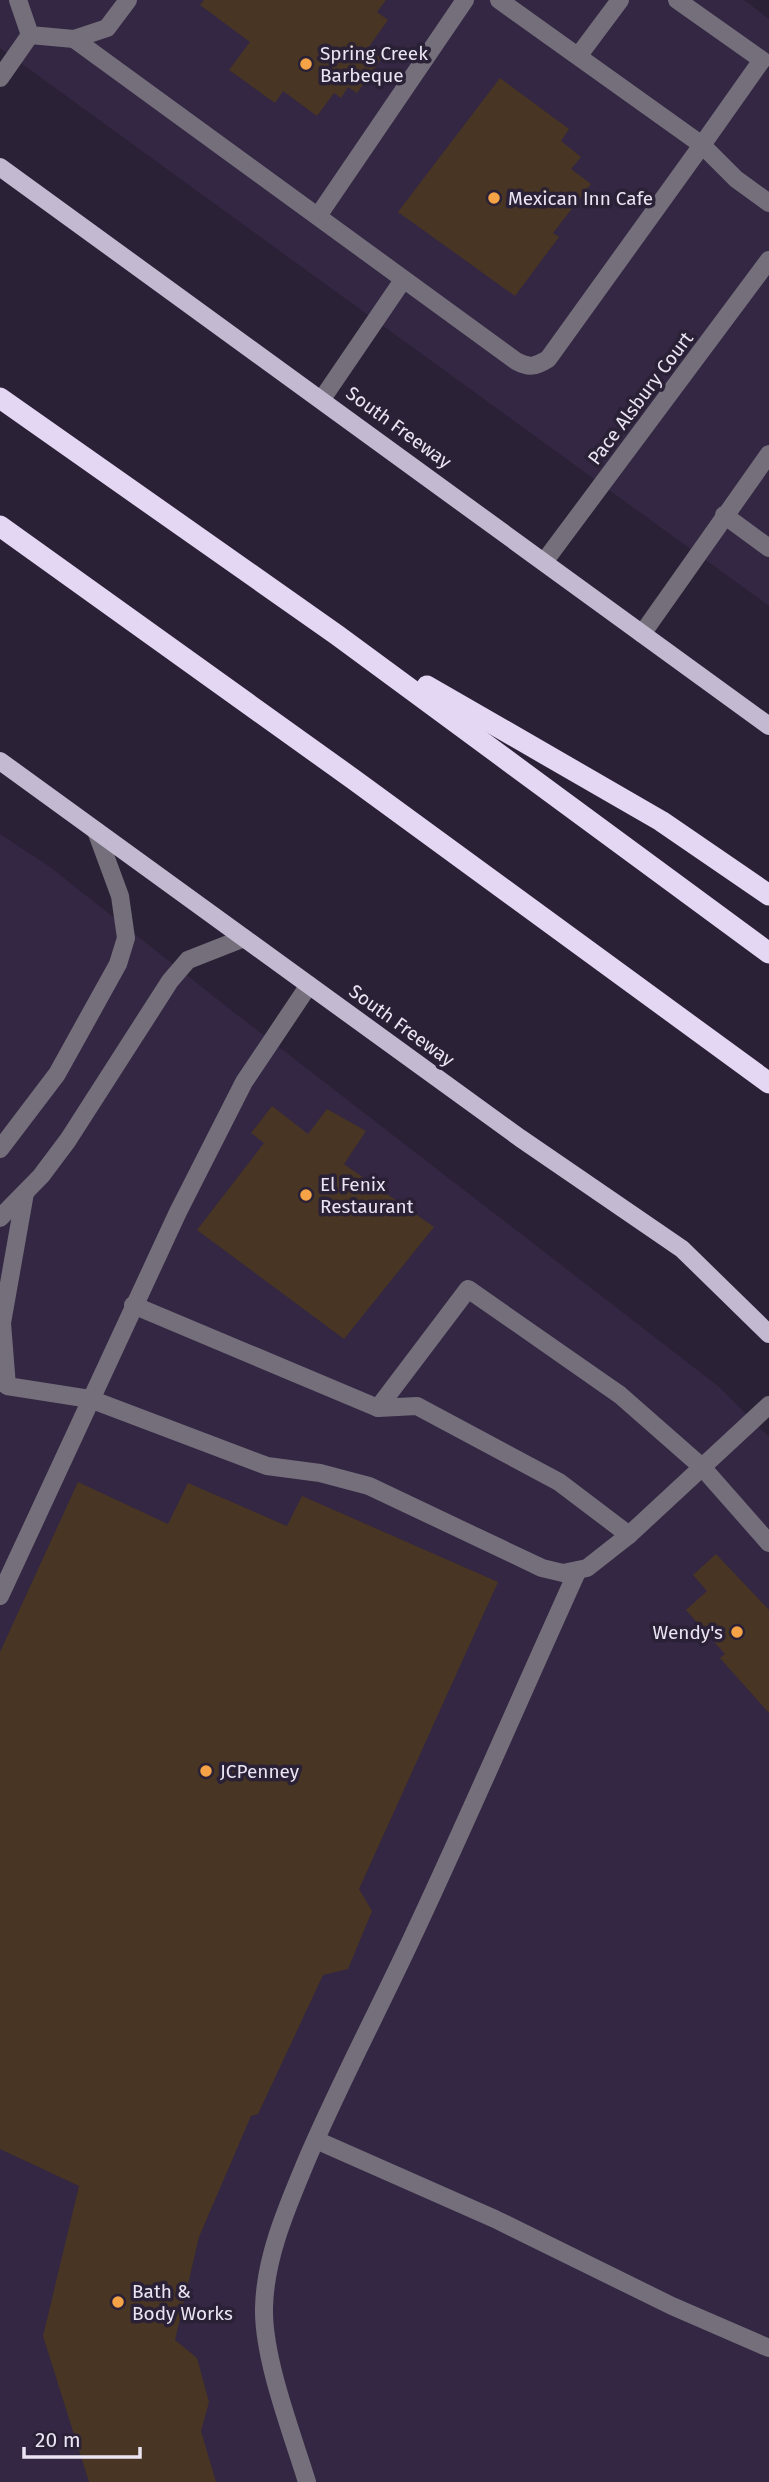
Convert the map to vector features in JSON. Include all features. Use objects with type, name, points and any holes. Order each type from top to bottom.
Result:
[{"type":"highway","points":[[0,398],[337,635],[769,953]]},
{"type":"highway","points":[[0,526],[353,779],[769,1083]]},
{"type":"highway","points":[[337,635],[661,821],[769,895]]},
{"type":"main road","name":"South Freeway","points":[[0,167],[769,726]]},
{"type":"main road","name":"South Freeway","points":[[0,761],[520,1138],[682,1249],[769,1334]]},
{"type":"street","points":[[18,0],[30,35]]},
{"type":"street","points":[[30,35],[74,39],[107,28],[128,0]]},
{"type":"street","points":[[318,216],[465,0]]},
{"type":"street","points":[[499,0],[702,145],[736,179],[769,203]]},
{"type":"street","points":[[579,55],[620,0]]},
{"type":"street","points":[[74,39],[516,361],[525,366],[536,366],[548,359],[762,60],[677,0]]},
{"type":"street","points":[[0,78],[30,35]]},
{"type":"street","name":"Pace Alsbury Court","points":[[544,562],[769,260]]},
{"type":"street","points":[[322,399],[403,280]]},
{"type":"street","points":[[642,634],[769,454]]},
{"type":"street","points":[[724,516],[769,548]]},
{"type":"street","points":[[0,1149],[57,1074],[118,964],[126,938],[120,897],[96,831]]},
{"type":"street","points":[[0,1218],[41,1176],[86,1114],[170,981],[188,960],[244,938]]},
{"type":"street","points":[[0,1596],[178,1212],[244,1082],[309,985]]},
{"type":"street","points":[[25,1193],[2,1323],[2,1391],[90,1399],[267,1466],[320,1473],[369,1486],[542,1567],[562,1573],[577,1572],[587,1567],[628,1535],[769,1405]]},
{"type":"street","points":[[378,1408],[468,1289],[620,1395],[702,1467],[769,1543]]},
{"type":"street","points":[[134,1306],[378,1408],[417,1406],[559,1482],[628,1535]]},
{"type":"street","points":[[307,2482],[278,2388],[266,2334],[264,2308],[270,2263],[287,2206],[316,2140],[458,1839],[577,1572]]},
{"type":"street","points":[[316,2140],[769,2348]]},
{"type":"shaded area","points":[[0,0],[744,0],[769,19],[769,606],[0,48]]},
{"type":"shaded area","points":[[0,834],[50,867],[718,1386],[769,1437],[769,2482],[0,2482]]},
{"type":"building","name":"Spring Creek Barbeque","points":[[204,0],[386,0],[377,12],[388,20],[368,48],[382,58],[357,93],[348,87],[341,98],[334,93],[317,116],[283,91],[275,103],[229,70],[250,42],[200,5]]},
{"type":"building","name":"Mexican Inn Cafe","points":[[500,78],[569,129],[561,141],[581,157],[571,169],[591,184],[553,233],[559,237],[515,296],[398,212]]},
{"type":"building","name":"El Fenix Restaurant","points":[[272,1106],[308,1134],[327,1109],[366,1131],[344,1164],[434,1227],[344,1339],[197,1230],[264,1143],[251,1133]]},
{"type":"building","name":"JCPenney","points":[[78,1482],[168,1524],[188,1483],[287,1526],[302,1496],[498,1582],[359,1889],[372,1911],[348,1969],[323,1975],[258,2114],[251,2116],[199,2237],[175,2340],[197,2358],[209,2402],[201,2431],[216,2482],[89,2482],[43,2336],[79,2186],[0,2149],[0,1652]]},
{"type":"building","name":"Wendy's","points":[[716,1554],[769,1610],[769,1713],[720,1658],[725,1654],[686,1610],[707,1591],[693,1575]]},
{"type":"place","name":"Spring Creek Barbeque","points":[[306,64]]},
{"type":"place","name":"Mexican Inn Cafe","points":[[494,198]]},
{"type":"place","name":"El Fenix Restaurant","points":[[306,1195]]},
{"type":"place","name":"Wendy's","points":[[737,1632]]},
{"type":"place","name":"JCPenney","points":[[206,1771]]},
{"type":"place","name":"Bath & Body Works","points":[[118,2302]]}]
